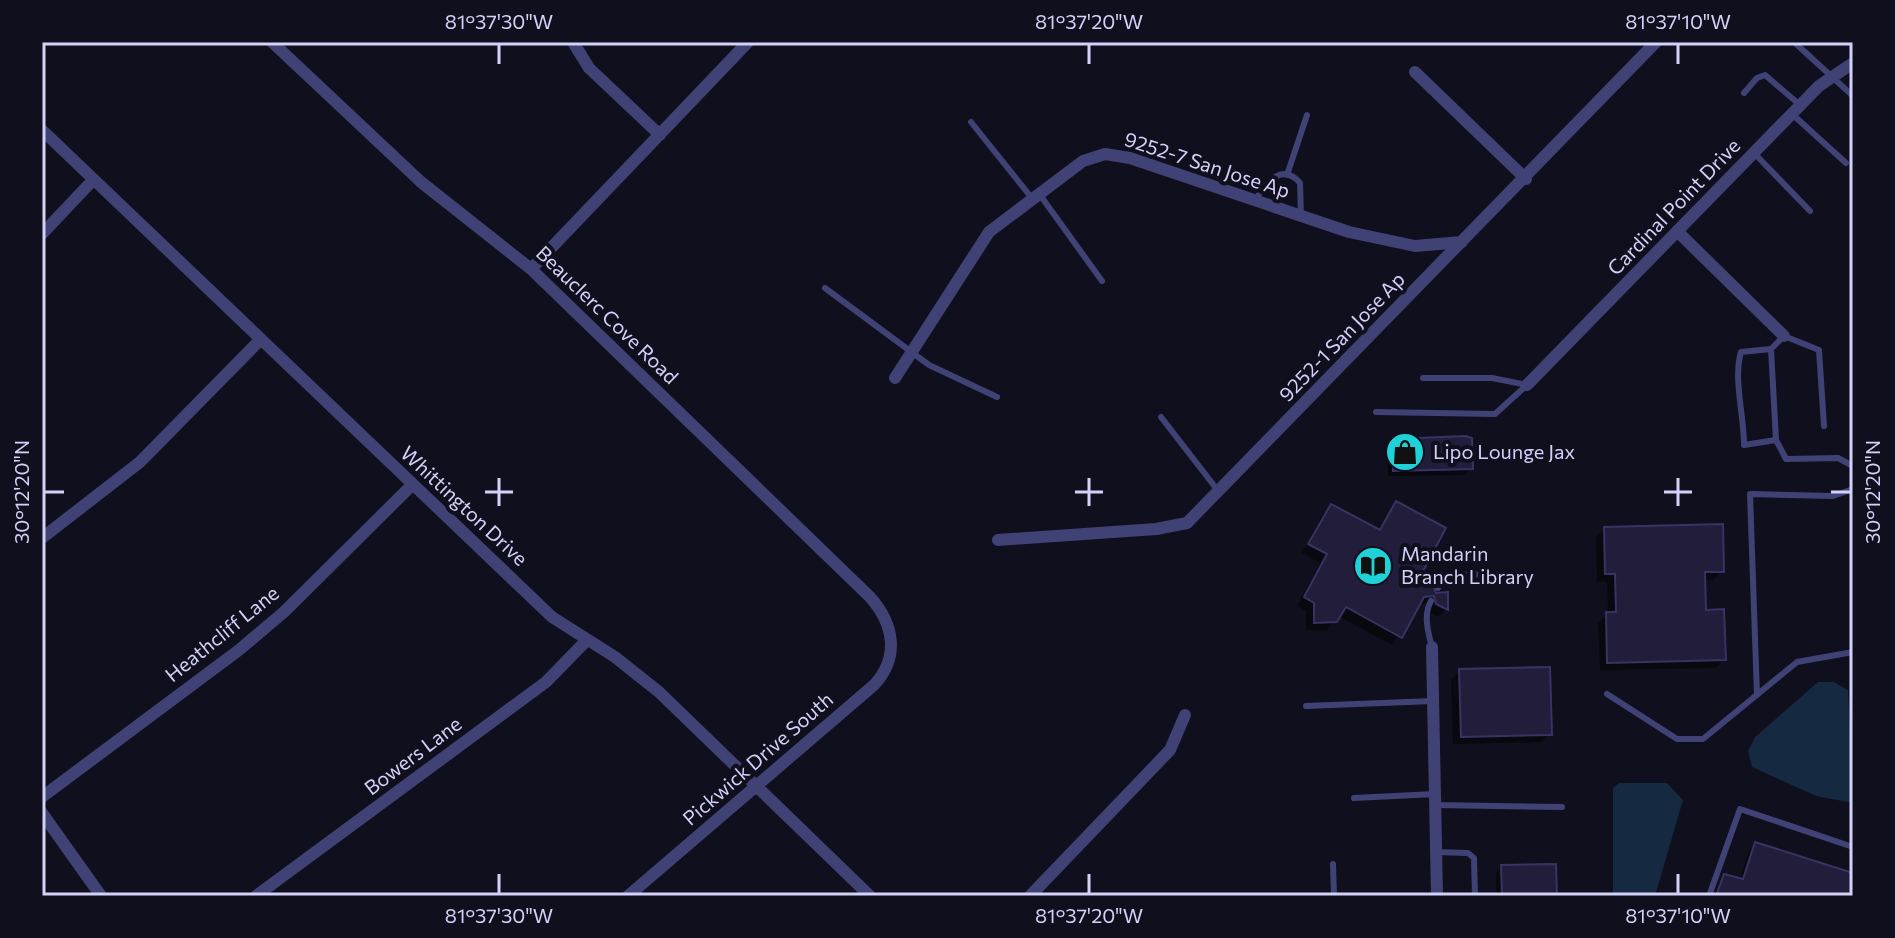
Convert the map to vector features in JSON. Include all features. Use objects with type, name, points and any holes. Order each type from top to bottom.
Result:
[{"type":"street","name":"Beauclerc Cove Road","points":[[272,42],[421,182],[531,269],[870,597],[887,620],[892,638]]},
{"type":"street","points":[[573,42],[589,68],[660,135]]},
{"type":"street","points":[[531,269],[748,42]]},
{"type":"street","name":"9252-1 San Jose Ap","points":[[998,540],[1187,523],[1526,179],[1656,42]]},
{"type":"street","name":"Cardinal Point Drive","points":[[1527,385],[1796,109],[1833,76],[1853,63]]},
{"type":"street","points":[[1415,72],[1526,179]]},
{"type":"street","name":"Whittington Drive","points":[[42,130],[552,617],[615,657],[659,692],[870,896]]},
{"type":"street","name":"9252-7 San Jose Ap","points":[[895,378],[989,232],[1034,195],[1083,161],[1115,154],[1349,232],[1415,246],[1462,242]]},
{"type":"street","points":[[42,234],[93,180]]},
{"type":"street","points":[[1677,231],[1784,336]]},
{"type":"street","points":[[42,538],[140,462],[261,339]]},
{"type":"street","name":"Heathcliff Lane","points":[[42,797],[197,683],[284,612],[412,485]]},
{"type":"street","name":"Pickwick Drive South","points":[[628,896],[757,788],[882,677],[891,654],[892,638]]},
{"type":"street","name":"Bowers Lane","points":[[256,896],[546,682],[586,641]]},
{"type":"street","points":[[1432,647],[1437,896]]},
{"type":"street","points":[[1030,896],[1170,750],[1185,715]]},
{"type":"street","points":[[42,813],[101,896]]},
{"type":"lane","points":[[1794,42],[1853,96]]},
{"type":"lane","points":[[1744,93],[1757,78],[1765,75],[1846,163]]},
{"type":"lane","points":[[1287,175],[1307,115]]},
{"type":"lane","points":[[971,122],[1102,281]]},
{"type":"lane","points":[[1754,153],[1810,211]]},
{"type":"lane","points":[[1255,201],[1267,180],[1287,175],[1300,183],[1301,216]]},
{"type":"lane","points":[[825,288],[944,374],[997,397]]},
{"type":"lane","points":[[1776,440],[1744,445],[1744,408],[1735,371],[1741,352],[1771,349],[1784,336],[1819,350],[1824,426]]},
{"type":"lane","points":[[1771,349],[1776,440],[1786,459],[1838,458],[1853,466]]},
{"type":"lane","points":[[1423,378],[1492,378],[1527,385]]},
{"type":"lane","points":[[1376,412],[1495,414],[1527,385]]},
{"type":"lane","points":[[1161,417],[1219,492]]},
{"type":"lane","points":[[1757,695],[1750,494],[1833,496],[1853,489]]},
{"type":"lane","points":[[1438,588],[1446,575],[1503,574]]},
{"type":"lane","points":[[1431,601],[1427,608],[1427,631],[1432,647]]},
{"type":"lane","points":[[1607,694],[1677,739],[1703,739],[1797,662],[1853,652]]},
{"type":"lane","points":[[1306,706],[1433,701]]},
{"type":"lane","points":[[1354,798],[1562,807]]},
{"type":"lane","points":[[1709,896],[1740,809],[1853,847]]},
{"type":"lane","points":[[1436,852],[1468,853],[1474,858],[1475,896]]},
{"type":"lane","points":[[1333,864],[1334,896]]},
{"type":"water","points":[[1818,682],[1834,682],[1848,690],[1853,803],[1816,796],[1752,767],[1748,751],[1755,737]]},
{"type":"water","points":[[1619,783],[1667,783],[1683,800],[1655,896],[1613,896],[1613,788]]},
{"type":"building","points":[[1472,438],[1473,469],[1393,471],[1393,439]]},
{"type":"building","name":"Mandarin Branch Library","points":[[1396,501],[1446,528],[1420,577],[1433,585],[1436,593],[1448,592],[1448,610],[1436,604],[1434,596],[1424,597],[1402,638],[1346,607],[1337,622],[1314,623],[1314,603],[1304,597],[1327,554],[1308,544],[1331,504],[1380,530]]},
{"type":"building","points":[[1723,524],[1724,572],[1705,572],[1706,610],[1724,609],[1726,660],[1607,663],[1606,612],[1616,612],[1615,574],[1605,574],[1604,527]]},
{"type":"building","points":[[1550,667],[1552,735],[1461,737],[1459,669]]},
{"type":"building","points":[[1755,842],[1853,873],[1853,896],[1716,896],[1724,874],[1743,879]]},
{"type":"building","points":[[1556,864],[1557,896],[1502,896],[1501,865]]},
{"type":"place","name":"Lipo Lounge Jax","points":[[1405,452]]},
{"type":"place","name":"Mandarin Branch Library","points":[[1373,566]]}]
